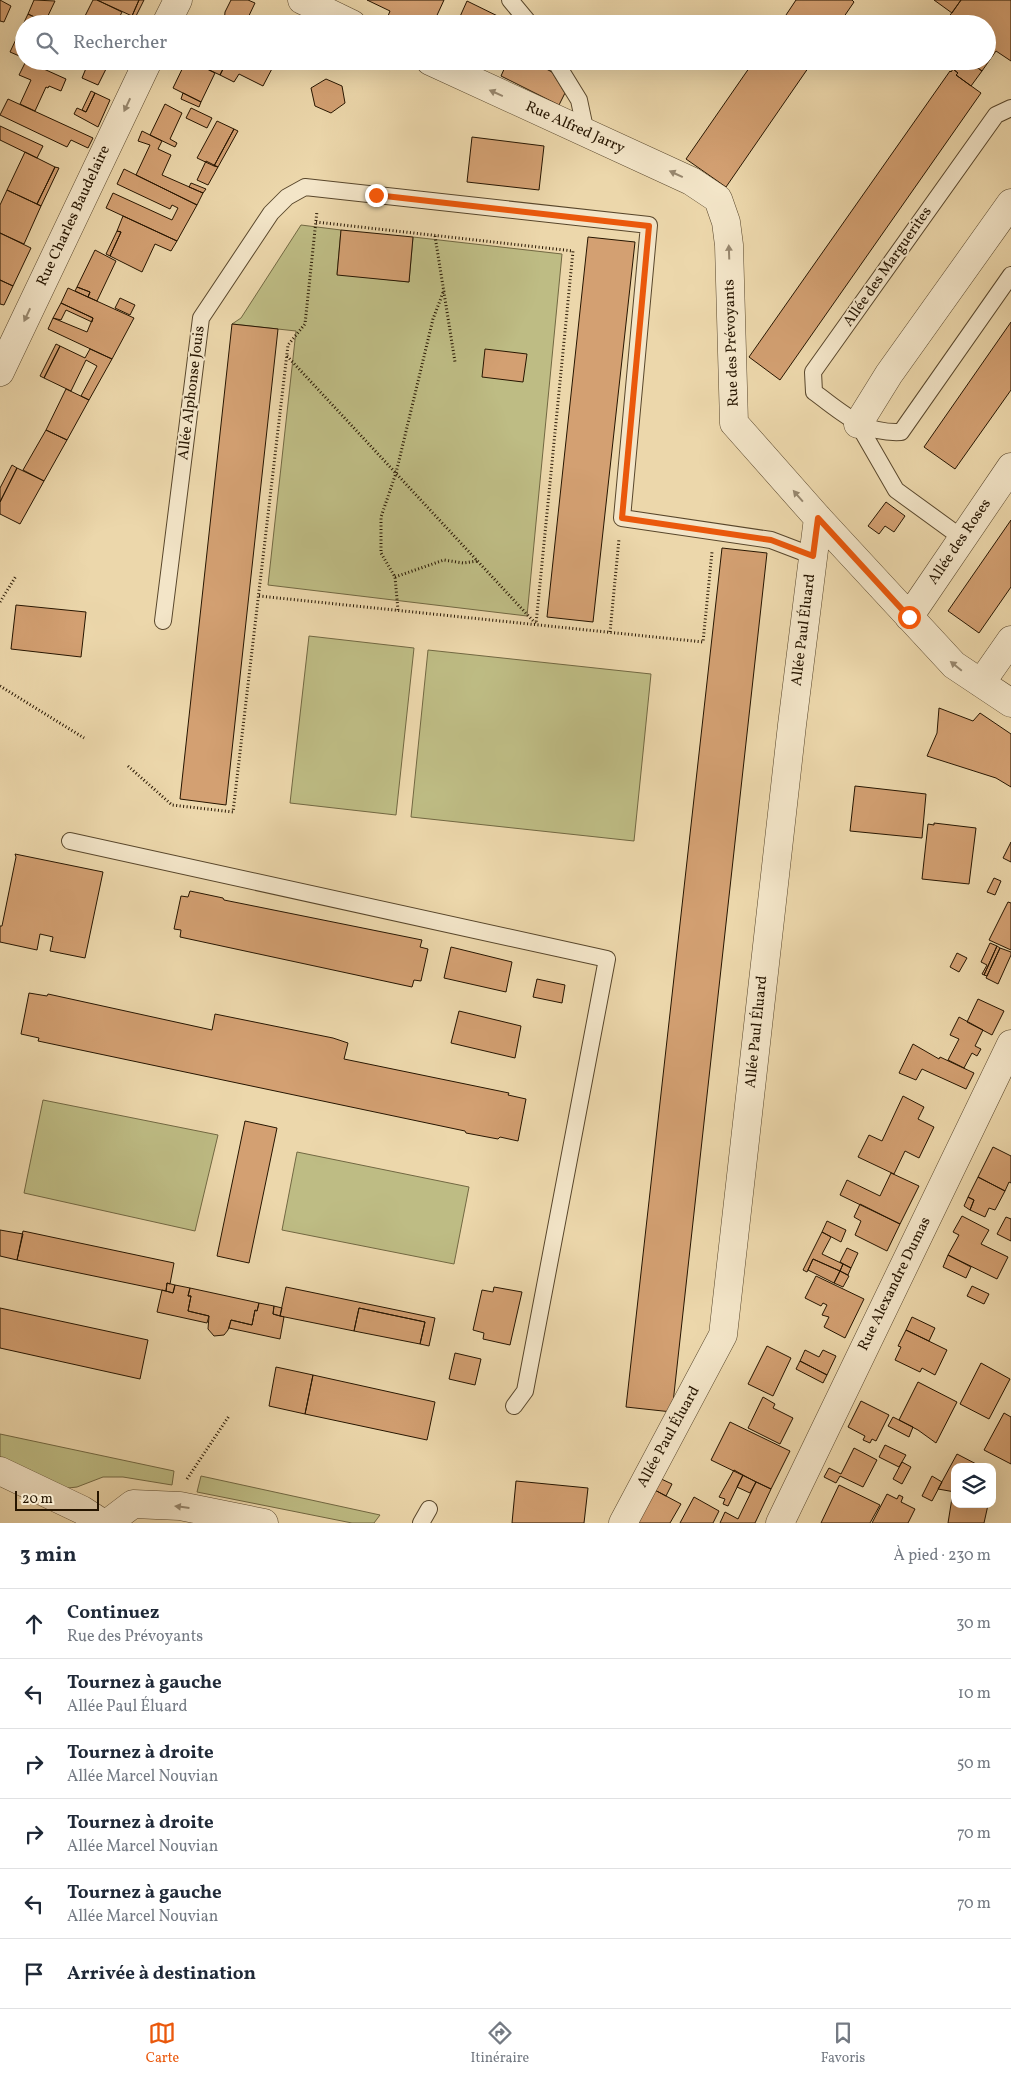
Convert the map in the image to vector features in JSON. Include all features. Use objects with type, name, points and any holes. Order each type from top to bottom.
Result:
[{"type":"street","points":[[170,15],[178,0]]},
{"type":"street","points":[[302,0],[333,15]]},
{"type":"street","name":"Rue Charles Baudelaire","points":[[0,372],[144,70]]},
{"type":"street","name":"Rue Alfred Jarry","points":[[450,70],[691,181],[718,199]]},
{"type":"street","name":"Rue des Prévoyants","points":[[718,199],[726,222],[729,245],[734,423],[818,518],[954,665],[1011,703]]},
{"type":"street","points":[[858,424],[889,374],[1011,203]]},
{"type":"street","name":"Allée des Roses","points":[[909,617],[1011,467]]},
{"type":"street","name":"Allée Paul Éluard","points":[[623,1523],[723,1335],[792,725],[818,518]]},
{"type":"street","points":[[981,683],[1011,640]]},
{"type":"street","name":"Rue Alexandre Dumas","points":[[780,1523],[1011,1044]]},
{"type":"street","points":[[0,1471],[82,1510],[102,1523]]},
{"type":"street","points":[[108,1523],[133,1504],[180,1506],[264,1523]]},
{"type":"lane","points":[[510,0],[522,15]]},
{"type":"lane","points":[[561,70],[579,100],[586,133]]},
{"type":"lane","name":"Allée des Marguerites","points":[[1011,108],[996,115],[813,372],[814,392],[858,424],[885,433],[901,432],[1011,274]]},
{"type":"lane","name":"Allée Alphonse Jouis","points":[[163,621],[201,318],[271,213],[287,197],[305,187],[649,226],[622,518]]},
{"type":"lane","name":"Allée des Marguerites","points":[[858,424],[896,490],[962,538]]},
{"type":"lane","points":[[622,518],[771,540],[813,556]]},
{"type":"lane","points":[[70,841],[607,959],[525,1391],[514,1406]]},
{"type":"path","points":[[128,766],[172,805],[233,812],[286,356],[288,345],[305,324],[319,188]]},
{"type":"path","points":[[316,222],[572,251],[536,624]]},
{"type":"path","points":[[434,236],[455,362]]},
{"type":"path","points":[[398,610],[395,577],[381,553],[381,517],[396,473],[433,319],[444,290]]},
{"type":"path","points":[[286,356],[536,624]]},
{"type":"path","points":[[610,632],[622,518]]},
{"type":"path","points":[[259,596],[703,642],[714,532]]},
{"type":"path","points":[[395,577],[444,560],[477,561]]},
{"type":"path","points":[[0,602],[16,576]]},
{"type":"path","points":[[0,686],[84,738]]},
{"type":"path","points":[[184,1484],[229,1416]]},
{"type":"shaded area","points":[[301,225],[341,230],[337,274],[409,282],[413,237],[562,254],[527,616],[268,585],[296,331],[232,324],[241,318]]},
{"type":"shaded area","points":[[309,636],[414,648],[396,815],[290,803]]},
{"type":"shaded area","points":[[428,650],[651,674],[634,841],[411,817]]},
{"type":"shaded area","points":[[43,1100],[218,1135],[195,1231],[24,1193]]},
{"type":"shaded area","points":[[297,1152],[469,1187],[454,1264],[282,1230]]},
{"type":"shaded area","points":[[0,1434],[174,1471],[172,1485],[123,1477],[103,1477],[77,1487],[60,1489],[0,1460]]},
{"type":"shaded area","points":[[201,1476],[380,1515],[374,1523],[352,1523],[197,1492]]},
{"type":"building","points":[[0,0],[11,6],[4,22],[0,21]]},
{"type":"building","points":[[34,0],[55,1],[48,15],[28,14]]},
{"type":"building","points":[[93,0],[97,0],[122,12],[120,15],[86,15]]},
{"type":"building","points":[[97,0],[139,0],[132,15]]},
{"type":"building","points":[[139,0],[144,0],[136,15],[132,15]]},
{"type":"building","points":[[231,0],[248,0],[255,3],[249,15],[225,15]]},
{"type":"building","points":[[367,0],[444,0],[437,15],[388,15],[390,11]]},
{"type":"building","points":[[796,0],[852,0],[854,2],[845,15],[786,15]]},
{"type":"building","points":[[934,0],[961,0],[952,13]]},
{"type":"building","points":[[961,0],[1011,0],[1011,61],[996,51],[996,15],[950,15]]},
{"type":"building","points":[[467,1],[496,15],[461,15]]},
{"type":"building","points":[[15,41],[15,54],[10,52]]},
{"type":"building","points":[[22,70],[46,70],[66,79],[61,91],[49,86],[48,88],[46,87],[35,111],[20,104],[31,80],[19,75]]},
{"type":"building","points":[[85,70],[106,70],[98,85],[82,78]]},
{"type":"building","points":[[182,70],[209,70],[215,73],[201,102],[173,88]]},
{"type":"building","points":[[209,70],[222,70],[220,75]]},
{"type":"building","points":[[222,70],[271,70],[263,86],[239,74],[234,82],[220,75]]},
{"type":"building","points":[[504,70],[548,70],[552,72],[565,93],[559,105],[501,76]]},
{"type":"building","points":[[748,70],[807,70],[726,187],[686,159]]},
{"type":"building","points":[[954,70],[982,71],[971,86],[956,75],[958,73]]},
{"type":"building","points":[[954,70],[958,73],[956,75],[981,93],[780,380],[749,357]]},
{"type":"building","points":[[326,79],[342,86],[345,103],[331,113],[315,106],[311,88]]},
{"type":"building","points":[[91,91],[95,93],[86,112],[82,110]]},
{"type":"building","points":[[95,93],[110,100],[98,127],[74,114],[77,108],[86,112]]},
{"type":"building","points":[[183,93],[201,102],[199,107],[181,99]]},
{"type":"building","points":[[8,99],[93,138],[88,148],[71,140],[67,147],[0,115]]},
{"type":"building","points":[[165,104],[182,113],[170,139],[177,143],[175,147],[150,135]]},
{"type":"building","points":[[191,108],[212,118],[207,128],[186,118]]},
{"type":"building","points":[[217,121],[234,129],[214,166],[197,158]]},
{"type":"building","points":[[0,126],[43,146],[37,158],[0,140]]},
{"type":"building","points":[[234,129],[238,131],[218,167],[214,166]]},
{"type":"building","points":[[142,131],[162,141],[158,149],[171,155],[162,175],[203,193],[197,205],[136,175],[150,145],[138,141]]},
{"type":"building","points":[[472,137],[544,146],[539,190],[467,182]]},
{"type":"building","points":[[25,152],[55,167],[37,204],[7,190]]},
{"type":"building","points":[[206,161],[218,167],[208,185],[197,180]]},
{"type":"building","points":[[55,167],[59,168],[41,206],[37,204]]},
{"type":"building","points":[[124,169],[197,205],[177,241],[106,208],[113,193],[172,220],[178,208],[172,205],[170,209],[117,184]]},
{"type":"building","points":[[191,183],[206,189],[203,193],[189,187]]},
{"type":"building","points":[[7,190],[41,206],[24,244],[0,233],[0,205]]},
{"type":"building","points":[[123,216],[177,241],[171,251],[155,244],[142,272],[110,256],[121,232],[117,231]]},
{"type":"building","points":[[341,230],[413,237],[409,282],[337,275]]},
{"type":"building","points":[[117,231],[121,232],[110,256],[106,254]]},
{"type":"building","points":[[0,233],[31,248],[13,286],[0,280]]},
{"type":"building","points":[[588,237],[635,242],[593,622],[547,617]]},
{"type":"building","points":[[95,250],[116,261],[97,301],[88,297],[90,292],[77,287]]},
{"type":"building","points":[[0,280],[13,286],[4,305],[0,304]]},
{"type":"building","points":[[77,287],[90,292],[88,297],[75,291]]},
{"type":"building","points":[[68,288],[134,318],[112,359],[48,329],[53,318],[87,332],[93,318],[61,303]]},
{"type":"building","points":[[120,298],[135,305],[130,315],[115,308]]},
{"type":"building","points":[[61,303],[93,318],[92,322],[66,310],[61,320],[53,318]]},
{"type":"building","points":[[1011,322],[1011,390],[955,469],[924,447]]},
{"type":"building","points":[[232,324],[278,329],[226,805],[180,799]]},
{"type":"building","points":[[56,344],[60,346],[44,378],[40,376]]},
{"type":"building","points":[[60,346],[85,358],[90,349],[112,359],[89,400],[81,396],[97,366],[86,360],[71,391],[44,378]]},
{"type":"building","points":[[485,349],[527,354],[523,382],[482,377]]},
{"type":"building","points":[[66,389],[89,400],[67,440],[46,430]]},
{"type":"building","points":[[46,430],[67,440],[44,481],[23,470]]},
{"type":"building","points":[[12,465],[17,468],[0,502],[0,488]]},
{"type":"building","points":[[17,468],[44,481],[20,524],[0,514],[0,502]]},
{"type":"building","points":[[886,502],[905,516],[894,532],[885,526],[879,534],[868,526]]},
{"type":"building","points":[[1011,520],[1011,587],[979,633],[948,611]]},
{"type":"building","points":[[722,548],[767,553],[672,1412],[626,1407]]},
{"type":"building","points":[[16,605],[86,612],[81,657],[11,649]]},
{"type":"building","points":[[939,708],[973,721],[980,713],[1011,734],[1011,787],[996,778],[927,756],[937,733]]},
{"type":"building","points":[[855,786],[926,794],[922,838],[850,831]]},
{"type":"building","points":[[934,823],[976,828],[969,884],[922,879],[928,824],[934,825]]},
{"type":"building","points":[[1011,842],[1011,862],[1003,858]]},
{"type":"building","points":[[15,854],[103,872],[85,958],[50,951],[53,937],[40,934],[37,950],[0,942],[0,926],[2,926],[16,857]]},
{"type":"building","points":[[994,878],[1001,881],[995,895],[987,892]]},
{"type":"building","points":[[190,891],[223,898],[224,900],[422,940],[420,947],[428,949],[421,981],[414,980],[412,987],[180,937],[181,930],[174,929],[181,896],[188,897]]},
{"type":"building","points":[[1008,902],[1011,903],[1011,950],[989,940]]},
{"type":"building","points":[[990,943],[997,946],[984,975],[982,974],[987,965],[981,962]]},
{"type":"building","points":[[997,946],[1000,948],[987,976],[984,975]]},
{"type":"building","points":[[451,947],[512,962],[506,992],[444,978]]},
{"type":"building","points":[[1000,948],[1011,952],[1011,955],[998,984],[986,978]]},
{"type":"building","points":[[957,953],[967,958],[959,972],[950,967]]},
{"type":"building","points":[[537,979],[565,985],[562,1003],[533,997]]},
{"type":"building","points":[[29,993],[47,996],[48,994],[212,1030],[215,1014],[333,1038],[348,1043],[344,1059],[509,1093],[508,1095],[526,1099],[518,1141],[466,1133],[465,1131],[38,1041],[39,1038],[21,1034]]},
{"type":"building","points":[[978,999],[1004,1011],[992,1035],[967,1022]]},
{"type":"building","points":[[459,1011],[521,1026],[515,1058],[451,1043]]},
{"type":"building","points":[[959,1017],[983,1030],[975,1046],[981,1049],[977,1056],[972,1053],[964,1068],[948,1060],[959,1039],[950,1035]]},
{"type":"building","points":[[913,1044],[939,1059],[940,1057],[974,1073],[966,1089],[922,1069],[916,1080],[899,1073]]},
{"type":"building","points":[[903,1096],[924,1107],[918,1119],[934,1127],[919,1158],[905,1151],[894,1174],[858,1157],[869,1135],[882,1141]]},
{"type":"building","points":[[245,1121],[277,1128],[249,1263],[217,1256]]},
{"type":"building","points":[[993,1147],[1011,1156],[1011,1183],[1009,1182],[1005,1191],[978,1177]]},
{"type":"building","points":[[891,1173],[919,1186],[900,1224],[840,1195],[847,1180],[880,1196]]},
{"type":"building","points":[[978,1177],[1005,1191],[995,1210],[989,1208],[985,1217],[970,1210],[974,1200],[968,1197]]},
{"type":"building","points":[[968,1197],[974,1200],[970,1210],[964,1206]]},
{"type":"building","points":[[860,1204],[900,1224],[887,1251],[855,1235],[861,1221],[854,1217]]},
{"type":"building","points":[[962,1216],[989,1230],[981,1244],[1008,1257],[997,1279],[948,1255],[959,1235],[953,1232]]},
{"type":"building","points":[[1006,1217],[1011,1219],[1011,1241],[997,1234]]},
{"type":"building","points":[[827,1221],[846,1230],[841,1242],[822,1232]]},
{"type":"building","points":[[0,1230],[23,1234],[17,1260],[0,1256]]},
{"type":"building","points":[[23,1231],[174,1263],[170,1284],[167,1283],[166,1291],[17,1260]]},
{"type":"building","points":[[822,1232],[831,1237],[822,1254],[843,1264],[840,1271],[813,1259],[807,1272],[803,1270]]},
{"type":"building","points":[[847,1248],[858,1253],[851,1268],[840,1262]]},
{"type":"building","points":[[948,1255],[971,1267],[966,1278],[943,1267]]},
{"type":"building","points":[[813,1259],[840,1271],[834,1283],[808,1270]]},
{"type":"building","points":[[843,1264],[851,1268],[848,1275],[840,1271]]},
{"type":"building","points":[[840,1271],[849,1276],[843,1287],[834,1283]]},
{"type":"building","points":[[816,1276],[864,1299],[845,1338],[824,1327],[829,1317],[822,1315],[827,1305],[823,1303],[821,1306],[805,1298]]},
{"type":"building","points":[[167,1283],[175,1285],[173,1293],[166,1291]]},
{"type":"building","points":[[175,1285],[190,1288],[188,1296],[191,1296],[188,1311],[209,1316],[207,1323],[157,1312],[162,1290],[173,1293]]},
{"type":"building","points":[[972,1286],[989,1294],[984,1304],[967,1296]]},
{"type":"building","points":[[286,1287],[435,1318],[429,1346],[420,1344],[425,1322],[359,1308],[354,1331],[280,1316]]},
{"type":"building","points":[[494,1287],[522,1292],[510,1345],[483,1339],[484,1333],[473,1330],[482,1290],[493,1292]]},
{"type":"building","points":[[190,1288],[259,1303],[257,1311],[255,1310],[252,1325],[231,1320],[228,1330],[224,1335],[214,1336],[208,1329],[209,1316],[188,1311],[191,1296],[188,1296]]},
{"type":"building","points":[[259,1303],[274,1306],[273,1314],[284,1317],[280,1339],[229,1328],[231,1320],[252,1325],[255,1310],[257,1311]]},
{"type":"building","points":[[274,1306],[282,1308],[280,1316],[273,1314]]},
{"type":"building","points":[[0,1308],[148,1340],[140,1379],[0,1348]]},
{"type":"building","points":[[359,1308],[425,1322],[420,1344],[354,1331]]},
{"type":"building","points":[[912,1317],[935,1328],[929,1341],[906,1330]]},
{"type":"building","points":[[906,1330],[947,1350],[935,1375],[922,1368],[920,1372],[895,1360],[901,1347],[898,1346]]},
{"type":"building","points":[[767,1346],[791,1358],[773,1396],[748,1384]]},
{"type":"building","points":[[805,1350],[819,1357],[823,1350],[836,1356],[827,1375],[800,1361]]},
{"type":"building","points":[[455,1353],[481,1359],[475,1385],[449,1379]]},
{"type":"building","points":[[800,1361],[827,1375],[823,1383],[796,1369]]},
{"type":"building","points":[[981,1363],[1010,1379],[989,1419],[960,1404]]},
{"type":"building","points":[[276,1367],[313,1375],[305,1414],[269,1406]]},
{"type":"building","points":[[313,1375],[435,1402],[427,1440],[305,1414]]},
{"type":"building","points":[[918,1382],[957,1402],[936,1443],[918,1430],[899,1420]]},
{"type":"building","points":[[763,1397],[775,1404],[773,1408],[793,1418],[780,1444],[748,1428]]},
{"type":"building","points":[[861,1401],[889,1415],[876,1441],[872,1439],[870,1443],[863,1440],[865,1436],[848,1427]]},
{"type":"building","points":[[1004,1413],[1011,1417],[1011,1464],[984,1450]]},
{"type":"building","points":[[893,1417],[913,1427],[909,1437],[888,1426]]},
{"type":"building","points":[[730,1422],[790,1451],[771,1489],[711,1460]]},
{"type":"building","points":[[885,1445],[906,1455],[899,1467],[879,1457]]},
{"type":"building","points":[[854,1448],[877,1460],[863,1487],[840,1476],[836,1483],[824,1477],[829,1468],[841,1474]]},
{"type":"building","points":[[957,1454],[974,1463],[952,1463]]},
{"type":"building","points":[[902,1462],[911,1467],[902,1484],[893,1479]]},
{"type":"building","points":[[951,1465],[951,1491],[938,1489]]},
{"type":"building","points":[[734,1470],[743,1475],[728,1506],[723,1504],[725,1499],[719,1497]]},
{"type":"building","points":[[743,1475],[756,1482],[750,1493],[737,1487]]},
{"type":"building","points":[[932,1476],[942,1482],[932,1501],[922,1496]]},
{"type":"building","points":[[657,1477],[672,1484],[666,1496],[651,1488]]},
{"type":"building","points":[[516,1481],[588,1488],[584,1523],[512,1523]]},
{"type":"building","points":[[756,1482],[771,1489],[755,1523],[720,1523],[725,1512],[738,1519]]},
{"type":"building","points":[[839,1485],[880,1505],[870,1523],[821,1523]]},
{"type":"building","points":[[651,1488],[681,1504],[670,1523],[640,1523],[634,1520]]},
{"type":"building","points":[[887,1494],[897,1499],[899,1495],[903,1497],[901,1502],[915,1509],[908,1523],[872,1523]]},
{"type":"building","points":[[694,1497],[719,1511],[713,1523],[680,1523]]},
{"type":"building","points":[[951,1504],[951,1508],[987,1508],[984,1523],[948,1523]]},
{"type":"route","points":[[376,195],[649,226],[622,518],[771,540],[813,556],[818,518],[909,617]]}]
